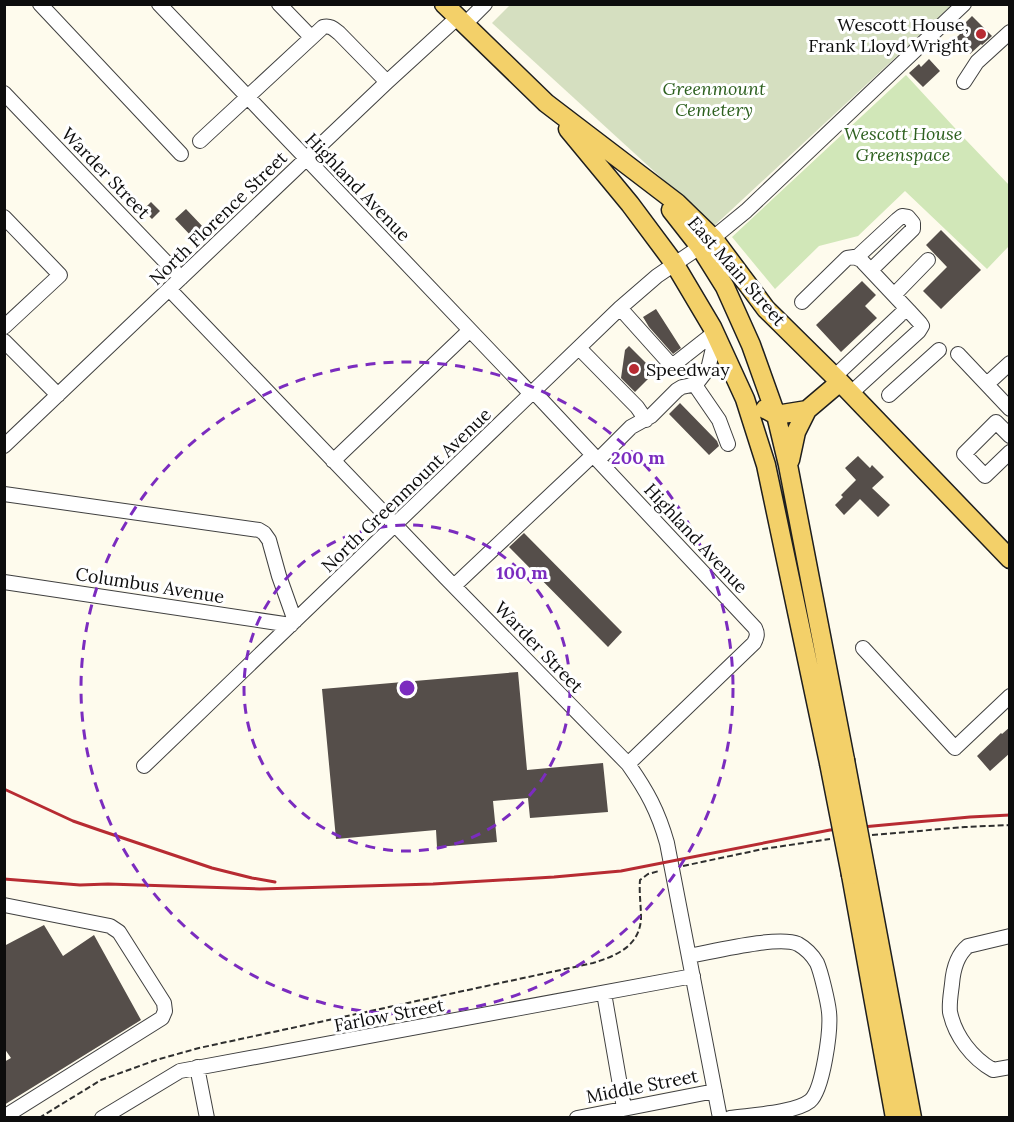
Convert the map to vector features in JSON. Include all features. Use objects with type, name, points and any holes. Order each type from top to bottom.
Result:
[{"type":"main road","name":"East Main Street","points":[[444,4],[546,103],[677,202],[706,242],[766,309],[842,384],[1010,559]]},
{"type":"main road","points":[[546,103],[630,204],[674,263],[715,334],[745,399],[766,465],[837,762]]},
{"type":"main road","points":[[706,242],[724,287],[752,345],[776,415],[788,465],[837,762],[858,874],[912,1118]]},
{"type":"main road","points":[[788,465],[796,432],[807,410],[842,384]]},
{"type":"main road","points":[[745,399],[776,415],[807,410]]},
{"type":"main road","points":[[858,874],[895,1118]]},
{"type":"street","points":[[40,4],[181,154]]},
{"type":"street","name":"Highland Avenue","points":[[159,4],[470,330],[596,457],[755,628],[757,637],[754,643],[628,764]]},
{"type":"street","points":[[279,4],[311,37]]},
{"type":"street","name":"North Florence Street","points":[[4,446],[387,82],[486,4]]},
{"type":"street","name":"North Greenmount Avenue","points":[[144,766],[620,308],[657,276],[746,211],[964,4]]},
{"type":"street","points":[[200,141],[323,27],[333,28],[387,82]]},
{"type":"street","points":[[964,82],[977,62],[1010,32]]},
{"type":"street","name":"Warder Street","points":[[4,93],[181,278]]},
{"type":"street","points":[[856,258],[902,216],[908,217],[913,223],[913,229],[871,270]]},
{"type":"street","points":[[4,217],[60,275],[4,327]]},
{"type":"street","points":[[802,302],[847,258],[861,260],[894,294],[922,327],[898,368],[889,395]]},
{"type":"street","points":[[894,294],[928,260]]},
{"type":"street","name":"Warder Street","points":[[169,289],[628,764],[640,782],[658,814],[667,843],[720,1118]]},
{"type":"street","points":[[620,308],[672,366],[715,334]]},
{"type":"street","points":[[842,384],[902,314],[909,311]]},
{"type":"street","points":[[333,461],[470,330]]},
{"type":"street","points":[[715,334],[709,365],[697,384],[697,388],[719,420],[728,444]]},
{"type":"street","points":[[4,341],[58,395]]},
{"type":"street","points":[[579,348],[637,407],[646,420]]},
{"type":"street","points":[[842,384],[898,368],[939,350]]},
{"type":"street","points":[[958,354],[1010,409]]},
{"type":"street","points":[[987,384],[1010,363]]},
{"type":"street","points":[[454,586],[631,427],[646,420],[677,390],[697,384]]},
{"type":"street","points":[[1007,429],[996,423],[963,454],[985,476],[1010,452]]},
{"type":"street","points":[[4,494],[259,530],[269,540],[293,623]]},
{"type":"street","name":"Columbus Avenue","points":[[4,582],[293,623]]},
{"type":"street","points":[[863,648],[955,747],[1010,696]]},
{"type":"street","points":[[4,905],[110,926],[119,932],[164,1003],[165,1011],[162,1017],[4,1118]]},
{"type":"street","points":[[1010,936],[968,946],[962,951],[952,977],[950,1010],[961,1039],[978,1059],[993,1070],[1010,1067]]},
{"type":"street","points":[[689,956],[767,942],[784,941],[796,944],[807,951],[817,963],[825,993],[829,1013],[828,1033],[824,1068],[815,1095],[801,1107],[730,1118]]},
{"type":"street","name":"Farlow Street","points":[[102,1118],[180,1071],[196,1067],[693,976]]},
{"type":"street","points":[[604,993],[624,1108]]},
{"type":"street","points":[[196,1067],[207,1118]]},
{"type":"street","name":"Middle Street","points":[[577,1118],[715,1091]]},
{"type":"path","points":[[862,836],[965,826],[1010,825]]},
{"type":"path","points":[[39,1118],[101,1080],[156,1060],[200,1048],[614,957],[627,948],[636,936],[641,920],[640,880],[648,874],[763,849],[838,838]]},
{"type":"green space","name":"Greenmount Cemetery","points":[[511,4],[952,5],[714,226],[492,23]]},
{"type":"green space","name":"Wescott House Greenspace","points":[[906,75],[1009,185],[1009,246],[987,269],[905,191],[858,236],[819,246],[775,289],[732,237]]},
{"type":"building","points":[[972,16],[992,36],[970,54],[956,38],[966,28],[963,25]]},
{"type":"building","points":[[929,59],[940,71],[923,87],[909,73],[919,64],[921,67]]},
{"type":"building","points":[[151,202],[160,211],[152,219],[143,210]]},
{"type":"building","points":[[186,209],[205,229],[194,239],[175,219]]},
{"type":"building","points":[[941,230],[981,270],[941,309],[923,291],[947,267],[926,245]]},
{"type":"building","points":[[862,281],[876,295],[865,306],[877,318],[841,352],[816,325]]},
{"type":"building","points":[[656,309],[681,348],[673,354],[643,317]]},
{"type":"building","points":[[629,346],[655,372],[635,392],[621,378],[625,350]]},
{"type":"building","points":[[680,403],[717,441],[719,446],[709,455],[669,414]]},
{"type":"building","points":[[858,456],[884,477],[872,488],[890,505],[878,517],[860,499],[844,515],[835,505],[843,497],[841,495],[856,480],[845,468]]},
{"type":"building","points":[[524,533],[622,632],[608,647],[509,547]]},
{"type":"building","points":[[518,672],[527,770],[603,763],[608,812],[530,818],[528,798],[493,801],[497,842],[437,847],[436,830],[336,839],[322,689]]},
{"type":"building","points":[[1010,727],[1010,753],[990,771],[977,756]]},
{"type":"building","points":[[44,925],[63,956],[94,935],[141,1020],[4,1105],[4,1062],[11,1058],[4,1048],[4,946]]},
{"type":"railway","points":[[4,789],[73,821],[99,830],[212,868],[275,882]]},
{"type":"railway","points":[[4,879],[80,885],[260,889],[433,884],[554,877],[621,871],[830,830],[1010,815]]},
{"type":"place","name":"Wescott House, Frank Lloyd Wright","points":[[981,34]]},
{"type":"place","name":"Speedway","points":[[634,369]]}]
